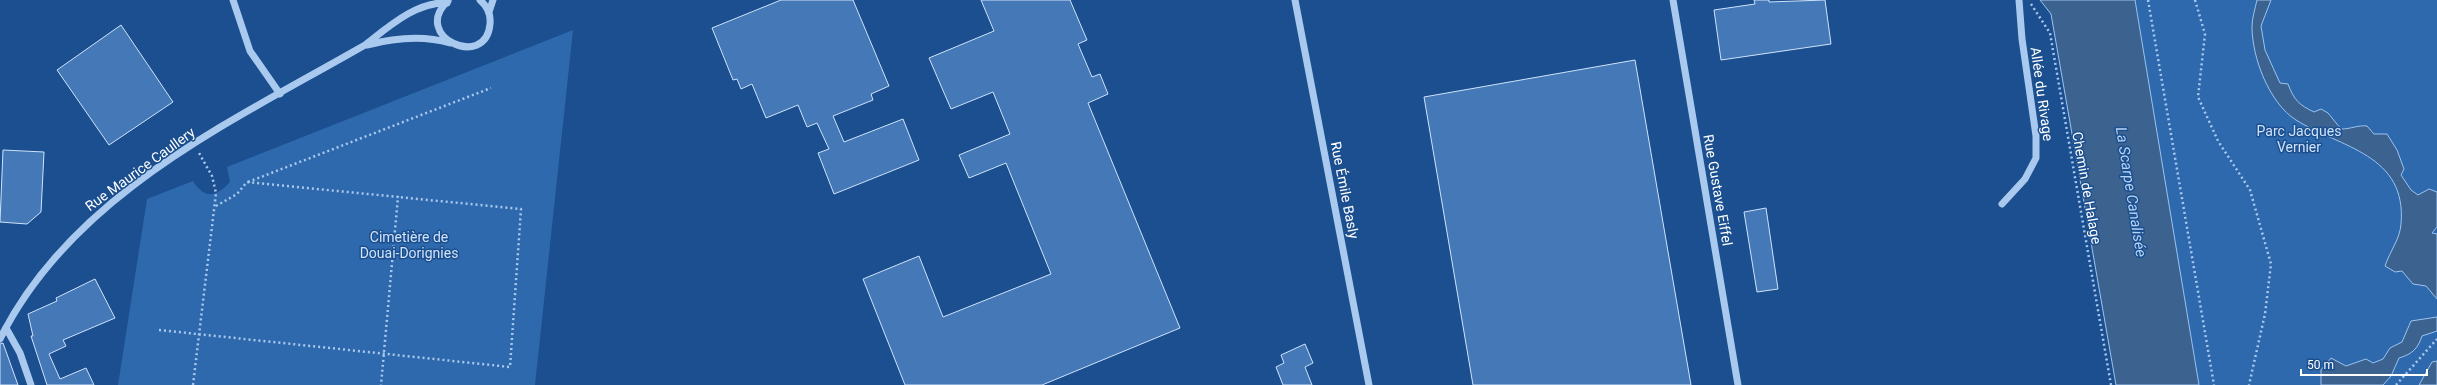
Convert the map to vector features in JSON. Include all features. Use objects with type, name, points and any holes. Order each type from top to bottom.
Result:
[{"type":"street","points":[[233,0],[250,51],[280,94]]},
{"type":"street","points":[[480,0],[489,12]]},
{"type":"street","name":"Rue Maurice Caullery","points":[[365,45],[403,39],[435,40],[467,47],[482,41],[490,28],[489,12],[493,0]]},
{"type":"street","name":"Rue Émile Basly","points":[[1294,0],[1369,385]]},
{"type":"street","name":"Rue Gustave Eiffel","points":[[1673,0],[1738,385]]},
{"type":"street","name":"Allée du Rivage","points":[[2002,204],[2025,179],[2036,158],[2036,136],[2022,39],[2019,0]]},
{"type":"street","name":"Rue Maurice Caullery","points":[[448,1],[440,13],[439,24],[443,36],[452,44]]},
{"type":"street","name":"Rue Maurice Caullery","points":[[0,339],[28,289],[79,232],[133,187],[194,144],[365,45],[390,26],[426,5],[435,2],[448,1]]},
{"type":"street","points":[[6,328],[19,349],[31,385]]},
{"type":"path","name":"Chemin de Halage","points":[[2027,0],[2039,13],[2050,33],[2111,385]]},
{"type":"path","points":[[2148,0],[2214,385]]},
{"type":"path","points":[[2195,0],[2204,34],[2198,97],[2218,141],[2250,190],[2271,264],[2265,314],[2248,385]]},
{"type":"path","points":[[216,206],[237,194],[247,182],[491,88]]},
{"type":"path","points":[[193,385],[216,206],[216,193],[212,176],[194,144]]},
{"type":"path","points":[[159,330],[200,333],[383,355],[510,368],[521,209],[247,182]]},
{"type":"path","points":[[380,385],[398,197]]},
{"type":"path","points":[[2396,385],[2437,339]]},
{"type":"green space","name":"Parc Jacques Vernier","points":[[2135,0],[2437,0],[2437,385],[2199,385]]},
{"type":"green space","name":"Cimetière de Douai-Dorignies","points":[[573,30],[535,385],[118,385],[147,199],[193,181],[197,187],[206,194],[215,193],[220,191],[230,182],[227,167]]},
{"type":"water","name":"La Scarpe Canalisée","points":[[2040,0],[2135,0],[2199,385],[2116,385],[2051,14]]},
{"type":"water","points":[[2257,0],[2271,0],[2261,26],[2265,50],[2280,83],[2288,84],[2292,94],[2304,107],[2314,112],[2321,109],[2328,113],[2341,129],[2367,126],[2374,134],[2387,134],[2397,150],[2404,169],[2401,175],[2411,190],[2418,195],[2429,189],[2437,192],[2437,227],[2432,233],[2437,234],[2437,299],[2426,286],[2413,284],[2402,271],[2395,272],[2385,266],[2399,235],[2401,224],[2400,201],[2393,182],[2382,168],[2368,156],[2296,120],[2286,112],[2270,91],[2259,65],[2253,39],[2252,24]]},
{"type":"water","points":[[2437,317],[2437,331],[2422,336],[2419,344],[2414,350],[2408,355],[2399,358],[2391,376],[2383,385],[2321,385],[2321,370],[2331,358],[2346,366],[2366,359],[2373,363],[2383,359],[2390,348],[2402,342],[2411,321]]},
{"type":"water","points":[[2437,361],[2437,385],[2419,385],[2432,362]]},
{"type":"building","points":[[781,0],[853,0],[889,86],[871,94],[873,100],[833,116],[844,142],[903,119],[919,160],[834,194],[818,153],[829,149],[817,123],[807,127],[798,105],[766,118],[752,84],[741,89],[737,79],[733,80],[712,28]]},
{"type":"building","points":[[981,0],[1070,0],[1087,40],[1078,44],[1092,77],[1100,74],[1108,94],[1088,103],[1180,328],[1042,385],[905,385],[863,279],[919,256],[943,317],[1051,274],[1006,163],[969,178],[959,155],[1010,134],[993,92],[951,109],[929,58],[994,31]]},
{"type":"building","points":[[1754,0],[1769,0],[1769,2],[1825,0],[1831,44],[1721,60],[1714,10],[1755,4]]},
{"type":"building","points":[[121,25],[173,102],[109,145],[57,70]]},
{"type":"building","points":[[1635,60],[1691,385],[1473,385],[1424,97]]},
{"type":"building","points":[[3,150],[44,152],[41,212],[27,224],[0,222]]},
{"type":"building","points":[[1766,208],[1778,289],[1757,292],[1744,212]]},
{"type":"building","points":[[95,279],[115,318],[63,340],[66,346],[49,354],[60,379],[86,368],[94,385],[47,385],[31,336],[33,336],[28,314],[57,301],[56,298]]},
{"type":"building","points":[[3,343],[18,385],[0,385],[0,344]]},
{"type":"building","points":[[1305,344],[1313,363],[1305,367],[1312,385],[1283,385],[1276,367],[1284,363],[1281,355]]}]
